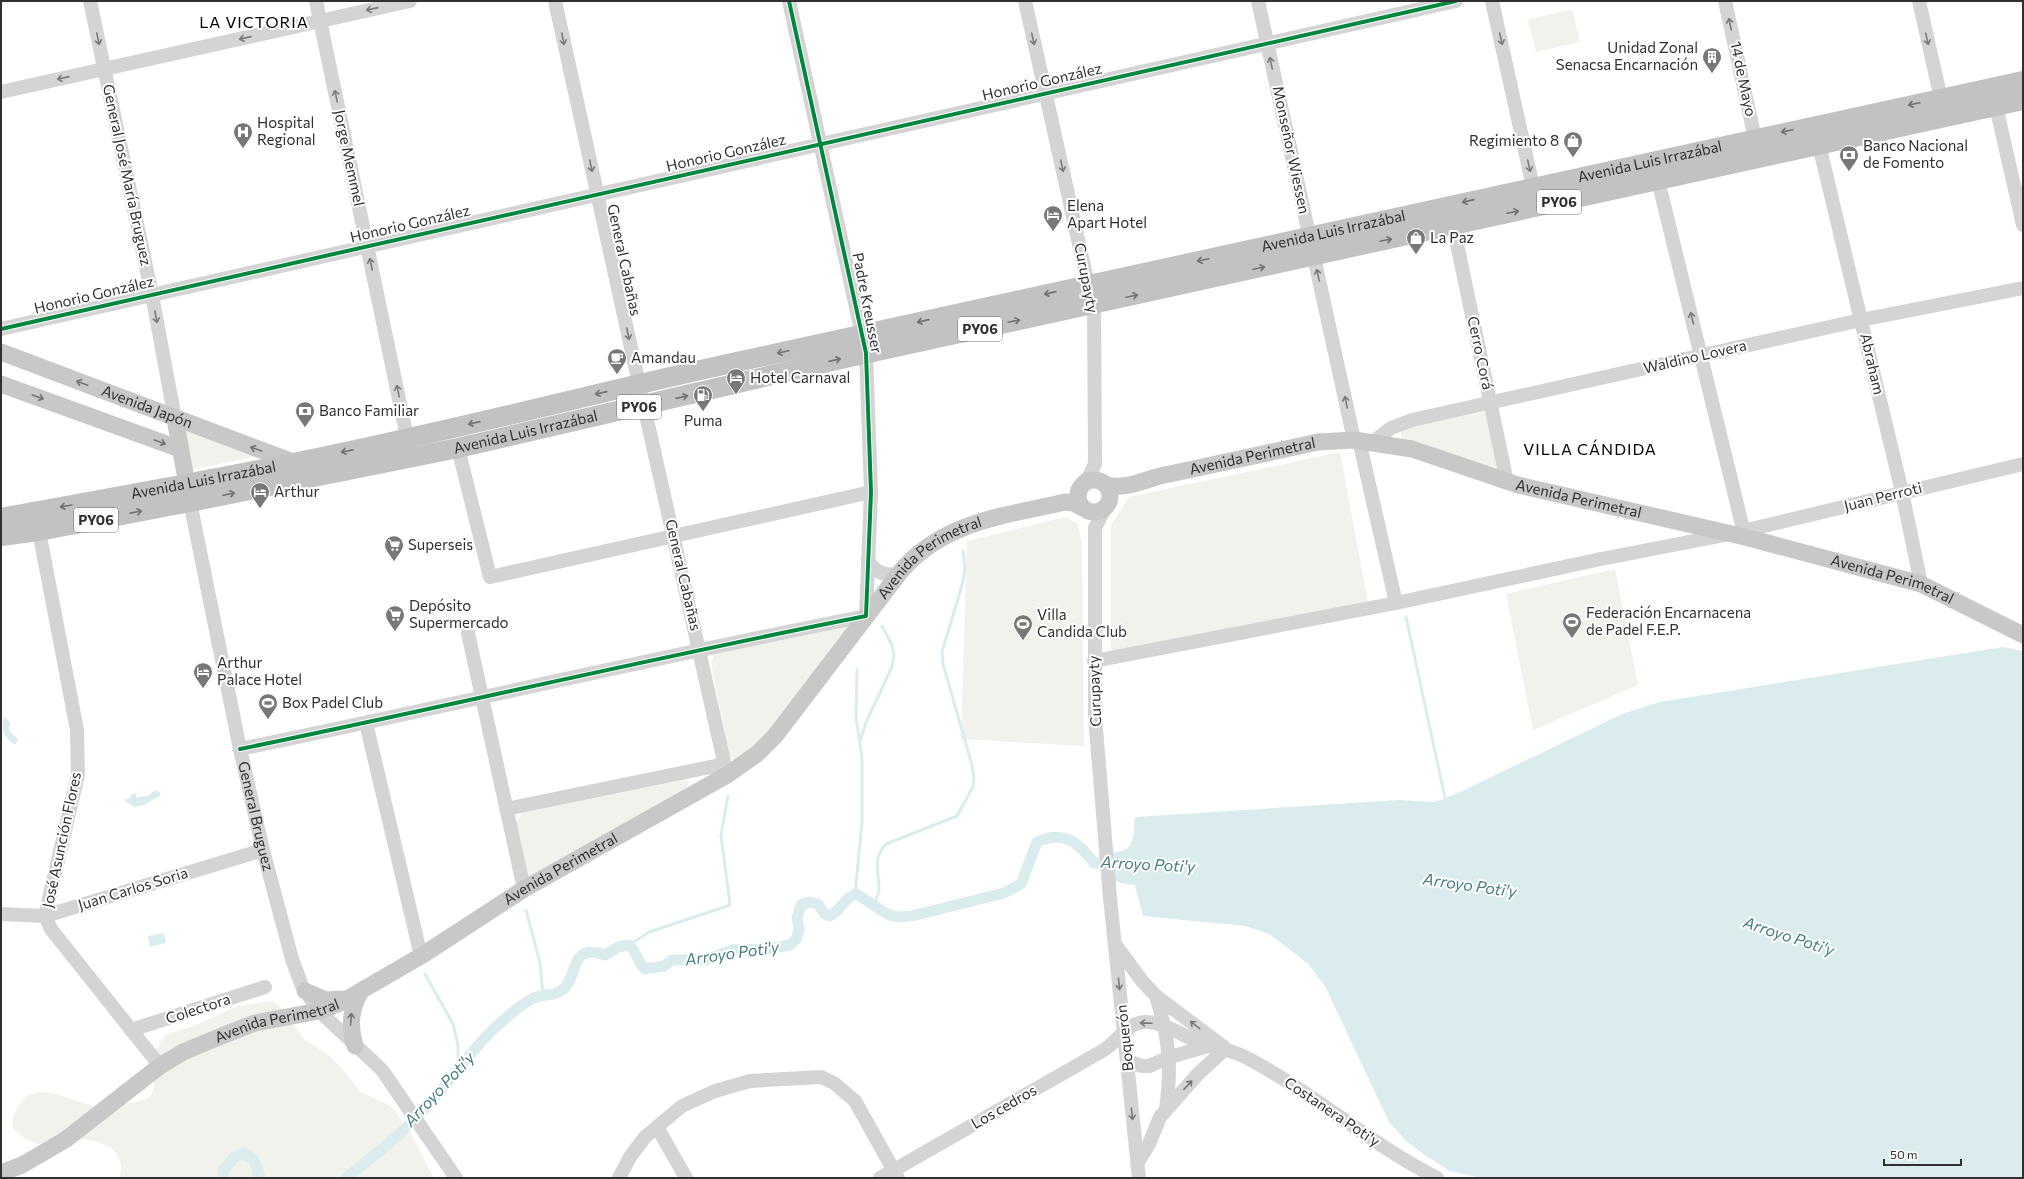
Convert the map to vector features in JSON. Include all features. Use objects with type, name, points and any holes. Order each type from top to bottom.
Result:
[{"type":"highway","name":"Avenida Luis Irrazábal","points":[[1088,284],[1312,247],[1533,186],[1755,138],[1943,108],[2023,81]]},
{"type":"highway","name":"PY06","points":[[1094,304],[1312,247],[1453,225],[1819,145],[1943,108],[1996,106],[2023,100]]},
{"type":"highway","name":"PY06","points":[[639,384],[865,344],[1088,284]]},
{"type":"highway","name":"Avenida Luis Irrazábal","points":[[1,536],[39,531],[189,493],[293,462],[409,448],[458,448],[644,406],[865,344],[1094,304]]},
{"type":"highway","name":"Avenida Luis Irrazábal","points":[[1,518],[189,493],[409,448],[639,384]]},
{"type":"main road","name":"Avenida Japón","points":[[1,352],[175,419],[293,462]]},
{"type":"main road","name":"Avenida Japón","points":[[1,384],[180,449]]},
{"type":"main road","name":"General Bruguez","points":[[175,419],[189,493]]},
{"type":"main road","name":"Avenida Perimetral","points":[[1,1173],[22,1165],[65,1140],[160,1066],[183,1052],[224,1034],[255,1024],[334,1006],[421,956],[524,889],[726,769],[757,754],[775,736],[866,616],[916,555],[956,529],[975,523],[1065,502],[1074,503],[1085,509],[1096,512],[1107,494],[1115,487],[1318,442],[1362,441],[1428,454],[1507,482],[1739,534],[1921,584],[2023,635]]},
{"type":"main road","name":"Avenida Perimetral","points":[[1065,502],[1082,485],[1094,479],[1107,494]]},
{"type":"main road","points":[[1082,485],[1078,498],[1085,509]]},
{"type":"main road","points":[[283,1017],[292,1008],[304,988],[326,1000],[355,995],[351,1021],[355,1046]]},
{"type":"street","name":"General José María Bruguez","points":[[90,1],[152,295],[175,419]]},
{"type":"street","name":"Jorge Memmel","points":[[316,1],[409,448]]},
{"type":"street","points":[[1,92],[410,1]]},
{"type":"street","name":"General Cabañas","points":[[555,1],[639,384],[726,769]]},
{"type":"street","name":"Padre Kreusser","points":[[789,1],[865,344],[872,492],[866,616]]},
{"type":"street","name":"Curupayty","points":[[1025,1],[1088,284],[1094,304],[1095,464],[1107,494],[1095,528],[1094,660],[1096,725],[1110,898]]},
{"type":"street","name":"Monseñor Wiessen","points":[[1258,1],[1312,247],[1362,441],[1396,603]]},
{"type":"street","name":"Honorio González","points":[[1,329],[1456,1]]},
{"type":"street","points":[[1492,1],[1538,207]]},
{"type":"street","name":"14 de Mayo","points":[[1725,1],[1760,158]]},
{"type":"street","points":[[1919,1],[1943,108]]},
{"type":"street","points":[[1996,106],[2023,225]]},
{"type":"street","name":"Abraham","points":[[1819,145],[1902,492],[1921,584]]},
{"type":"street","points":[[1658,180],[1701,356],[1739,534]]},
{"type":"street","name":"Cerro Corá","points":[[1453,225],[1507,482]]},
{"type":"street","name":"Waldino Lovera","points":[[1362,441],[1412,420],[1861,320],[2023,288]]},
{"type":"street","points":[[458,448],[490,577],[673,535],[872,492]]},
{"type":"street","points":[[1082,485],[1090,475],[1095,464]]},
{"type":"street","name":"Juan Perroti","points":[[1094,660],[1396,603],[1596,560],[1739,534],[1902,492],[2023,464]]},
{"type":"street","name":"General Bruguez","points":[[189,493],[240,749],[263,850],[292,959],[304,988],[319,1010],[355,1046],[377,1064],[398,1091],[456,1178]]},
{"type":"street","name":"Curupayty","points":[[1085,509],[1095,528]]},
{"type":"street","name":"José Asunción Flores","points":[[39,531],[77,730],[78,775],[45,916],[51,929],[160,1066]]},
{"type":"street","points":[[868,560],[872,567],[879,573],[889,575],[900,573]]},
{"type":"street","points":[[240,749],[482,698],[699,649],[866,616]]},
{"type":"street","points":[[468,633],[524,889]]},
{"type":"street","points":[[366,723],[421,956]]},
{"type":"street","points":[[506,809],[726,769]]},
{"type":"street","name":"Juan Carlos Soria","points":[[1,914],[45,916],[263,850]]},
{"type":"street","name":"Boquerón","points":[[1110,898],[1138,1171]]},
{"type":"street","points":[[1116,946],[1142,981],[1156,996],[1226,1048]]},
{"type":"street","name":"Colectora","points":[[131,1030],[265,987]]},
{"type":"street","points":[[1156,996],[1165,1027],[1170,1057],[1170,1082],[1166,1109]]},
{"type":"street","points":[[1123,1032],[1139,1023],[1150,1022],[1208,1046],[1226,1048]]},
{"type":"street","name":"Los cedros","points":[[880,1178],[895,1174],[1104,1050],[1114,1043],[1123,1032]]},
{"type":"street","points":[[1127,1061],[1149,1066],[1170,1057],[1208,1046]]},
{"type":"street","points":[[1138,1171],[1160,1117],[1198,1074],[1226,1048]]},
{"type":"street","name":"Costanera Poti'y","points":[[1226,1048],[1246,1057],[1285,1079],[1400,1159],[1437,1178]]},
{"type":"street","points":[[619,1178],[630,1157],[645,1137],[682,1106],[715,1091],[750,1081],[821,1077],[834,1083],[855,1101],[895,1174]]},
{"type":"street","points":[[657,1127],[686,1178]]},
{"type":"shaded area","points":[[1572,9],[1580,42],[1536,52],[1528,20]]},
{"type":"shaded area","points":[[1486,413],[1497,469],[1495,471],[1403,440],[1401,437],[1401,429],[1405,427]]},
{"type":"shaded area","points":[[182,420],[278,452],[191,470]]},
{"type":"shaded area","points":[[1340,452],[1369,608],[1111,655],[1111,525],[1129,497]]},
{"type":"shaded area","name":"Villa Candida Club","points":[[1066,517],[1077,523],[1082,543],[1084,746],[961,739],[967,541]]},
{"type":"shaded area","name":"Federación Encarnacena de Padel F.E.P.","points":[[1615,569],[1638,685],[1533,730],[1506,594]]},
{"type":"shaded area","points":[[846,627],[846,630],[767,737],[735,760],[729,756],[711,662],[714,654]]},
{"type":"shaded area","points":[[683,780],[689,782],[686,788],[530,876],[527,876],[515,823],[523,813]]},
{"type":"shaded area","points":[[271,1001],[279,1005],[305,1040],[329,1055],[345,1072],[360,1092],[387,1104],[394,1109],[411,1134],[434,1178],[120,1178],[121,1166],[119,1159],[116,1153],[104,1144],[97,1141],[82,1139],[54,1145],[43,1144],[24,1138],[13,1128],[14,1116],[19,1105],[26,1097],[35,1093],[45,1092],[55,1094],[95,1106],[107,1106],[141,1101],[153,1092],[155,1058],[158,1046],[165,1035],[196,1025],[237,1006]]},
{"type":"water","points":[[2003,647],[2023,651],[2023,1178],[1481,1178],[1450,1171],[1406,1141],[1389,1122],[1325,986],[1308,964],[1269,934],[1245,926],[1143,916],[1135,885],[1117,882],[1103,873],[1094,863],[1100,855],[1119,851],[1129,846],[1132,842],[1135,817],[1398,800],[1435,802],[1458,793],[1622,714],[1660,702]]},
{"type":"water","points":[[4,717],[10,722],[9,731],[18,739],[16,744],[13,744],[5,735],[3,729]]},
{"type":"water","points":[[156,790],[160,792],[160,796],[144,805],[134,807],[124,800],[130,798],[130,795],[137,793],[136,797],[147,796]]},
{"type":"water","points":[[164,933],[166,943],[150,947],[148,936]]},
{"type":"waterway","points":[[874,904],[879,891],[877,865],[879,855],[886,844],[957,816],[973,787],[974,778],[972,765],[943,664],[942,652],[963,582],[965,567],[963,551]]},
{"type":"waterway","points":[[1406,617],[1445,798]]},
{"type":"waterway","points":[[860,741],[867,720],[892,667],[894,655],[892,645],[882,626]]},
{"type":"waterway","points":[[855,894],[862,822],[862,758],[856,717],[857,670]]},
{"type":"waterway","points":[[629,945],[649,932],[730,905],[721,835],[728,796]]},
{"type":"waterway","name":"Arroyo Poti'y","points":[[346,1178],[411,1123],[480,1043],[506,1018],[529,1000],[555,994],[561,991],[571,978],[576,963],[585,953],[593,952],[605,955],[618,947],[629,945],[632,947],[640,963],[645,969],[664,966],[672,960],[705,960],[733,950],[767,949],[790,945],[797,938],[799,930],[797,917],[801,905],[809,902],[818,904],[824,913],[829,916],[836,912],[847,899],[855,894],[893,916],[905,917],[916,915],[1004,893],[1021,884],[1037,842],[1055,837],[1070,840],[1082,849],[1094,863],[1107,864]]},
{"type":"waterway","points":[[526,910],[540,963],[543,995]]},
{"type":"waterway","points":[[425,974],[453,1024],[458,1046],[458,1070]]},
{"type":"waterway","name":"Arroyo Poti'y","points":[[223,1178],[223,1171],[234,1157],[244,1153],[254,1160],[260,1178]]},
{"type":"cycle path","points":[[240,749],[709,648],[866,616],[871,492],[866,353],[789,1]]},
{"type":"cycle path","points":[[1,329],[1456,1]]},
{"type":"place","name":"Unidad Zonal Senacsa Encarnación","points":[[1712,74]]},
{"type":"place","name":"Hospital Regional","points":[[243,149]]},
{"type":"place","name":"Regimiento 8","points":[[1573,158]]},
{"type":"place","name":"Banco Nacional de Fomento","points":[[1849,172]]},
{"type":"place","name":"Elena Apart Hotel","points":[[1053,232]]},
{"type":"place","name":"La Paz","points":[[1416,255]]},
{"type":"place","name":"Amandau","points":[[617,375]]},
{"type":"place","name":"Hotel Carnaval","points":[[736,395]]},
{"type":"place","name":"Puma","points":[[703,412]]},
{"type":"place","name":"Banco Familiar","points":[[305,428]]},
{"type":"place","name":"Arthur","points":[[260,509]]},
{"type":"place","name":"Superseis","points":[[394,562]]},
{"type":"place","name":"Depósito Supermercado","points":[[395,632]]},
{"type":"place","name":"Federación Encarnacena de Padel F.E.P.","points":[[1572,639]]},
{"type":"place","name":"Villa Candida Club","points":[[1023,641]]},
{"type":"place","name":"Arthur Palace Hotel","points":[[203,689]]},
{"type":"place","name":"Box Padel Club","points":[[268,720]]},
{"type":"district","name":"LA VICTORIA","points":[[254,22]]},
{"type":"district","name":"VILLA CÁNDIDA","points":[[1590,449]]}]
